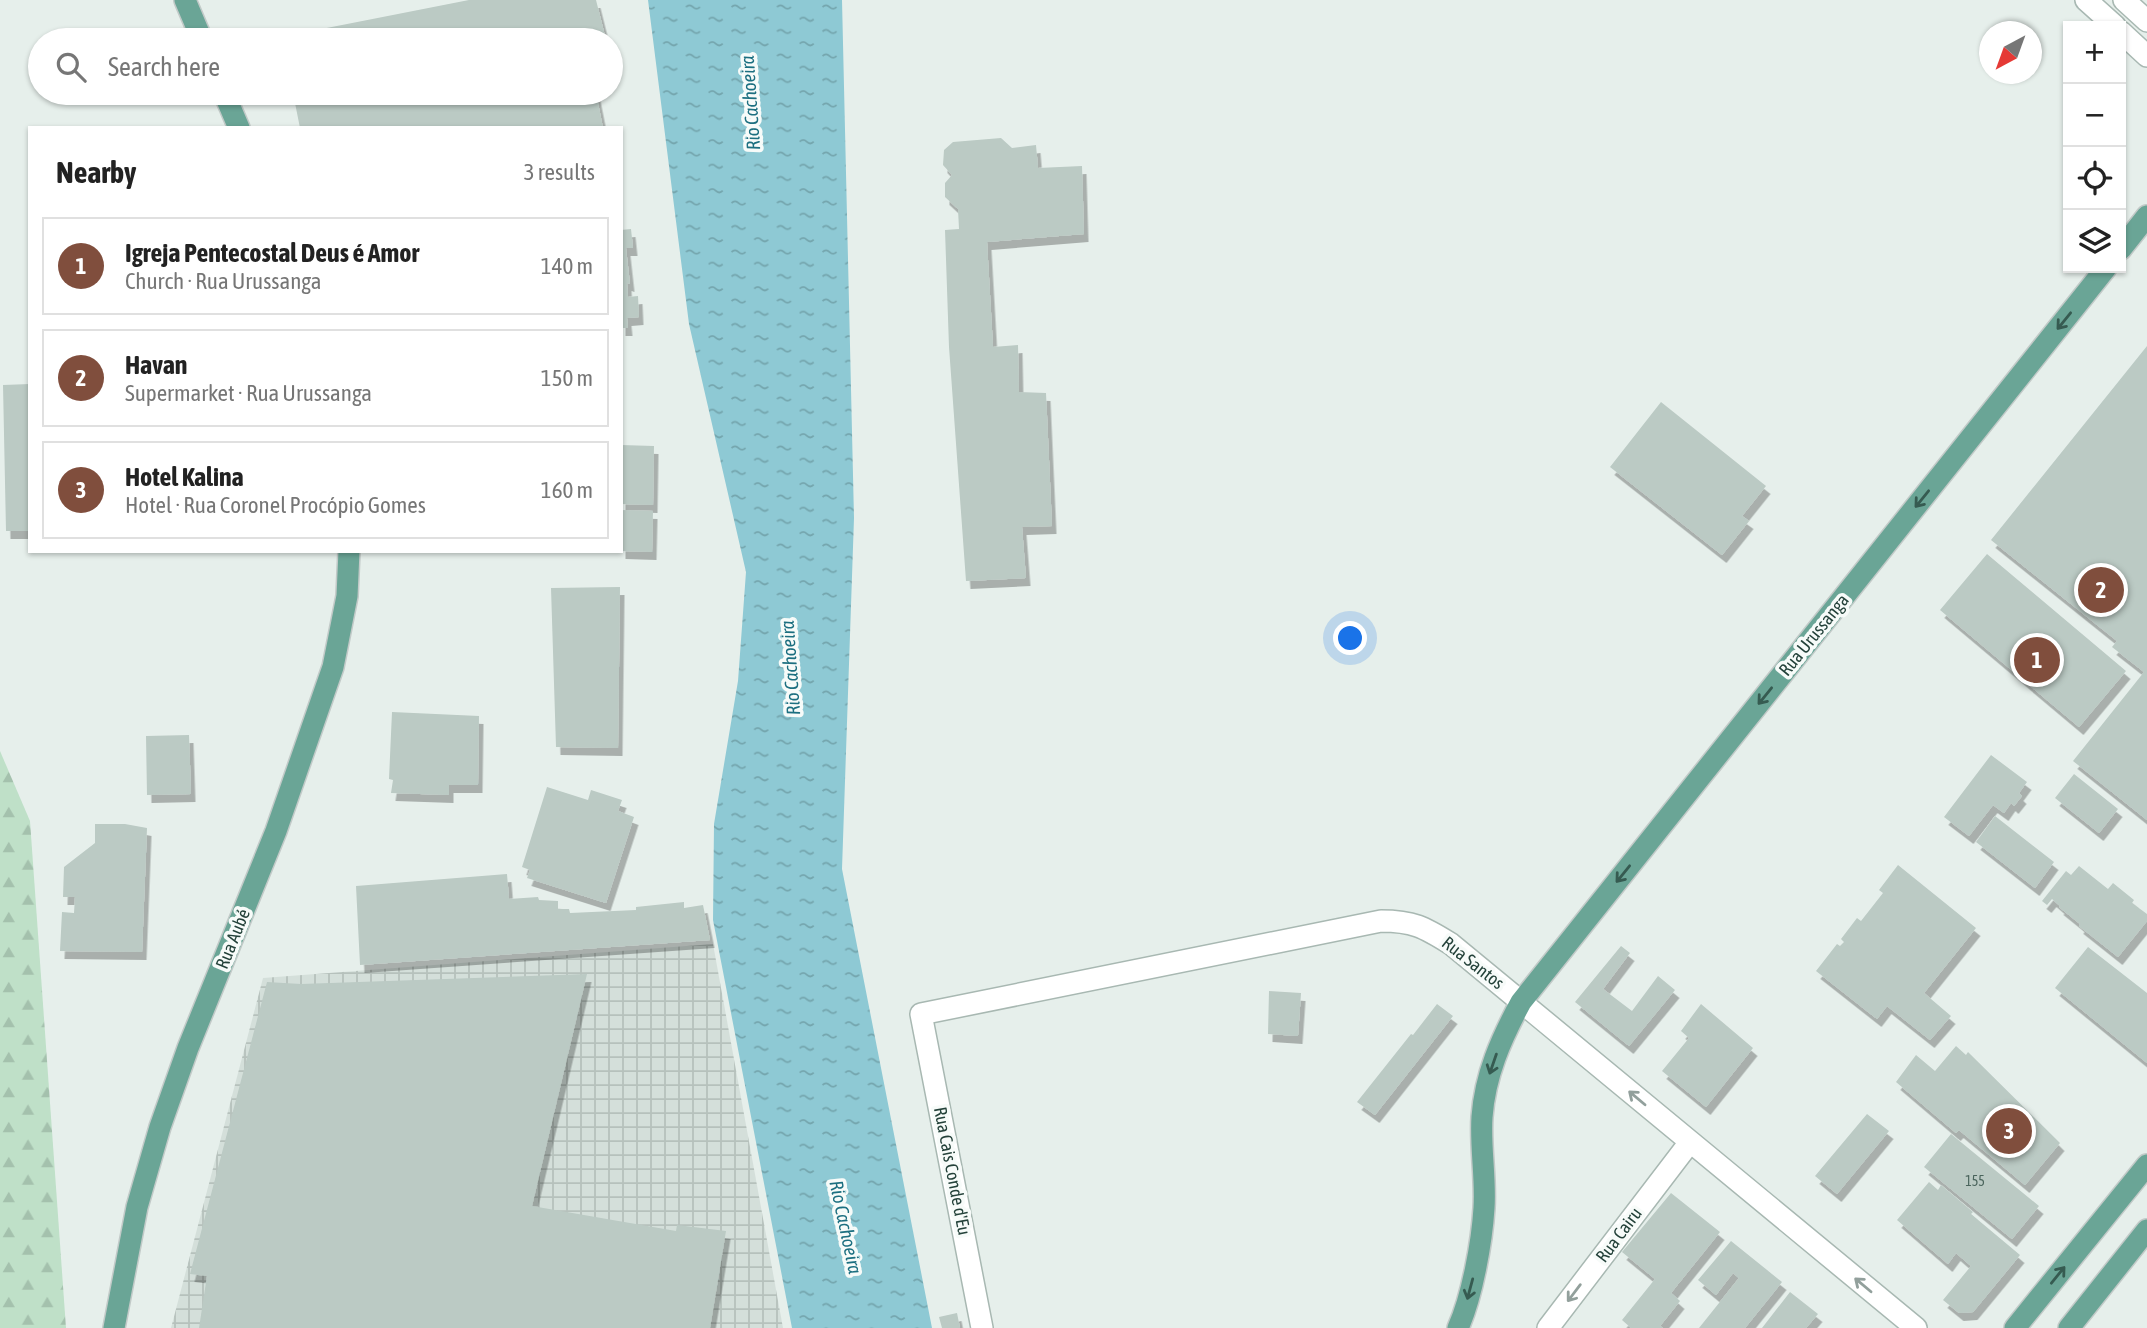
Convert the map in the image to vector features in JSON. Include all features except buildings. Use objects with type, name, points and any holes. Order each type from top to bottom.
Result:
[{"type":"main road","points":[[185,0],[197,28]]},
{"type":"main road","points":[[229,105],[238,126]]},
{"type":"main road","points":[[2126,243],[2147,216]]},
{"type":"main road","name":"Rua Urussanga","points":[[1458,1328],[1477,1262],[1484,1208],[1482,1118],[1488,1077],[1500,1041],[1521,1002],[2102,273]]},
{"type":"main road","name":"Rua Aubé","points":[[114,1328],[137,1207],[160,1127],[188,1048],[276,831],[333,667],[347,596],[349,553]]},
{"type":"main road","points":[[2015,1328],[2147,1165]]},
{"type":"main road","points":[[2069,1328],[2147,1230]]},
{"type":"street","points":[[2086,0],[2109,21]]},
{"type":"street","points":[[2124,0],[2147,21]]},
{"type":"street","points":[[2126,37],[2147,56]]},
{"type":"street","name":"Rua Santos","points":[[921,1014],[1381,921],[1408,921],[1451,944],[1916,1328]]},
{"type":"street","name":"Rua Cais Conde d'Eu","points":[[921,1014],[982,1328]]},
{"type":"street","name":"Rua Cairu","points":[[1548,1328],[1690,1142]]},
{"type":"shaded area","points":[[713,944],[783,1328],[171,1328],[263,978]]},
{"type":"green space","points":[[0,751],[30,821],[66,1328],[0,1328]]},
{"type":"water","name":"Rio Cachoeira","points":[[648,0],[842,0],[854,518],[842,869],[932,1328],[792,1328],[713,920],[714,824],[738,681],[746,572],[689,324]]},
{"type":"place","name":"Havan","points":[[2101,590]]},
{"type":"place","name":"Igreja Pentecostal Deus é Amor","points":[[2037,660]]},
{"type":"place","name":"Hotel Kalina","points":[[2009,1131]]}]
